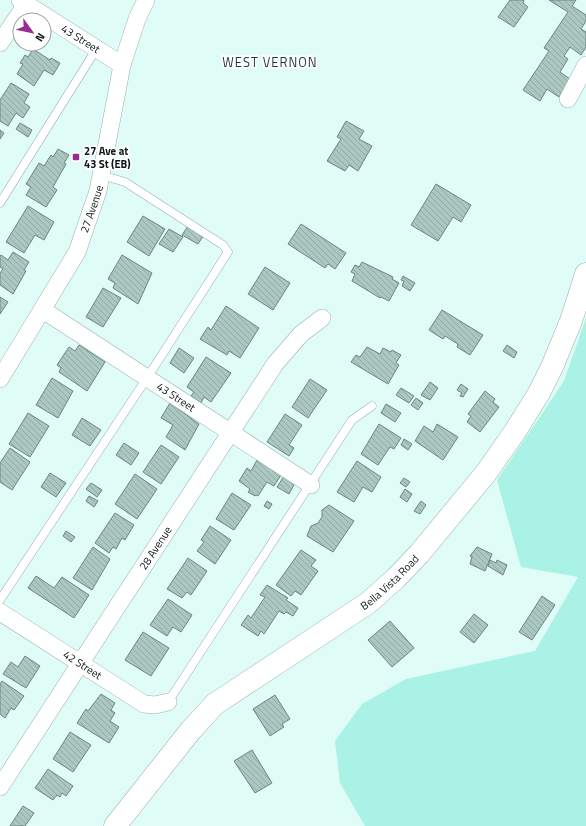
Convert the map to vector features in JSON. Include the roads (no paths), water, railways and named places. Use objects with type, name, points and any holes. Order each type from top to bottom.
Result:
[{"type":"street","name":"27 Avenue","points":[[0,379],[77,252],[98,190],[122,64],[137,19],[146,0]]},
{"type":"street","name":"43 Street","points":[[23,2],[122,64]]},
{"type":"street","points":[[0,43],[23,2]]},
{"type":"street","points":[[568,100],[586,65]]},
{"type":"street","name":"Bella Vista Road","points":[[115,826],[191,730],[215,704],[368,603],[396,578],[419,554],[486,473],[516,430],[539,393],[552,367],[571,321],[586,274]]},
{"type":"street","name":"43 Street","points":[[42,310],[310,484]]},
{"type":"street","name":"28 Avenue","points":[[0,787],[275,364],[302,334],[322,318]]},
{"type":"street","name":"42 Street","points":[[0,612],[80,665],[144,704],[154,705],[168,702]]},
{"type":"lane","points":[[0,203],[97,48]]},
{"type":"lane","points":[[0,600],[147,378],[228,252],[223,245],[125,182],[101,175]]},
{"type":"lane","points":[[168,702],[352,420],[372,406]]},
{"type":"place","name":"27 Ave at 43 St (EB)","points":[[76,157]]},
{"type":"district","name":"WEST VERNON","points":[[270,62]]}]
